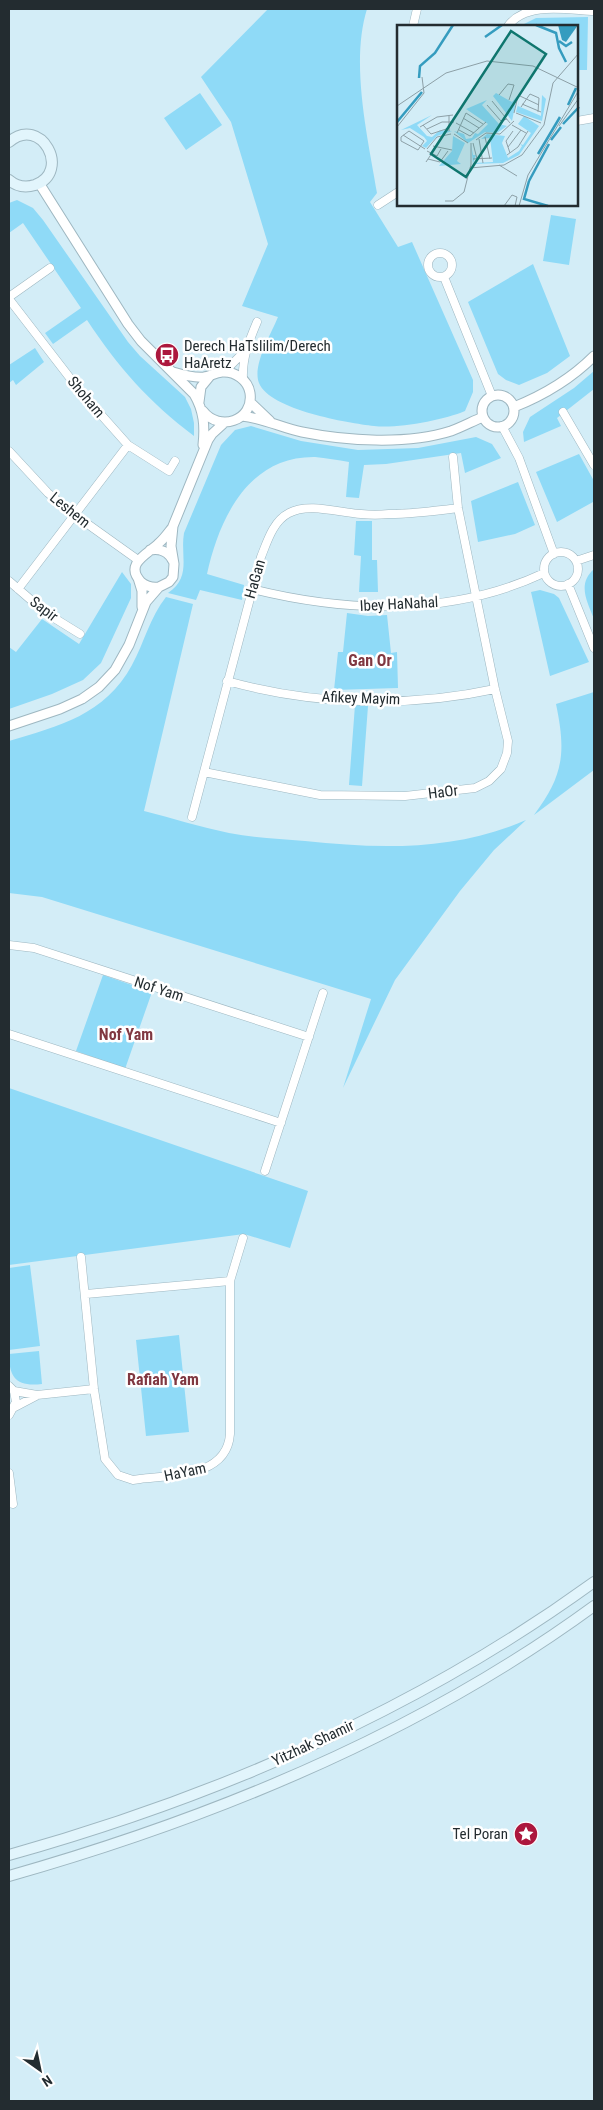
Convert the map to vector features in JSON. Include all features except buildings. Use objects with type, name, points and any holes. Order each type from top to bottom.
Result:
[{"type":"main road","points":[[9,180],[18,186],[25,187],[39,183],[46,177],[52,161],[48,146],[38,138],[32,135],[25,135],[10,138]]},
{"type":"main road","name":"Yitzhak Shamir","points":[[9,1855],[58,1841],[165,1805],[230,1780],[324,1739],[408,1697],[478,1658],[548,1614],[594,1582]]},
{"type":"main road","name":"Yitzhak Shamir","points":[[9,1876],[64,1861],[146,1833],[290,1777],[377,1736],[459,1692],[518,1657],[594,1606]]},
{"type":"street","points":[[413,25],[417,9]]},
{"type":"street","points":[[509,25],[518,16],[539,10],[594,11]]},
{"type":"street","points":[[578,121],[594,118]]},
{"type":"street","points":[[39,183],[128,324],[141,341],[170,371],[194,394],[211,419],[224,423],[231,422],[242,416],[250,402],[249,388],[243,379],[237,375],[224,372],[210,376],[192,376],[170,371]]},
{"type":"street","points":[[378,205],[397,193]]},
{"type":"street","points":[[9,298],[50,268]]},
{"type":"street","points":[[444,277],[492,396]]},
{"type":"street","name":"Shoham","points":[[9,298],[74,383],[128,445],[169,471],[175,461]]},
{"type":"street","points":[[243,379],[242,366],[245,350],[257,322]]},
{"type":"street","points":[[224,372],[245,350]]},
{"type":"street","points":[[514,407],[558,385],[581,369],[594,356]]},
{"type":"street","points":[[202,455],[205,430],[200,405],[201,387],[210,376]]},
{"type":"street","points":[[492,396],[506,397],[514,407],[512,418],[502,426],[489,424],[483,416],[484,404],[492,396]]},
{"type":"street","points":[[250,402],[272,422]]},
{"type":"street","points":[[563,412],[592,456],[594,466]]},
{"type":"street","points":[[242,416],[272,422],[299,431],[364,440],[452,431],[483,416]]},
{"type":"street","points":[[142,610],[142,591],[136,566],[138,560],[142,554],[159,544],[173,526],[212,434],[224,423]]},
{"type":"street","points":[[502,426],[519,458],[554,554]]},
{"type":"street","points":[[18,589],[128,445]]},
{"type":"street","name":"Leshem","points":[[9,452],[48,493],[74,515],[138,560]]},
{"type":"street","points":[[453,457],[458,508],[476,596]]},
{"type":"street","name":"HaGan","points":[[192,817],[252,589],[270,534],[278,522],[289,513],[309,508],[349,511],[360,514],[390,514],[458,508]]},
{"type":"street","points":[[9,726],[60,709],[82,698],[99,687],[115,670],[123,657],[142,610],[152,594],[173,577],[174,564],[171,546],[173,526]]},
{"type":"street","points":[[150,550],[161,550],[167,553],[174,564]]},
{"type":"street","points":[[564,553],[573,557],[576,561],[577,572],[568,584],[554,584],[544,573],[547,560],[554,554],[564,553]]},
{"type":"street","points":[[576,561],[594,555]]},
{"type":"street","name":"Ibey HaNahal","points":[[252,589],[332,605],[384,607],[431,604],[476,596],[522,584],[544,573]]},
{"type":"street","points":[[138,578],[142,583],[150,587],[159,587]]},
{"type":"street","name":"Sapir","points":[[9,581],[46,613],[80,634]]},
{"type":"street","points":[[568,584],[594,648]]},
{"type":"street","name":"HaOr","points":[[204,772],[320,795],[405,796],[475,788],[490,781],[501,769],[507,753],[508,741],[476,596]]},
{"type":"street","name":"Afikey Mayim","points":[[227,681],[262,691],[363,701],[445,698],[495,689]]},
{"type":"street","name":"Nof Yam","points":[[9,945],[34,948],[309,1037]]},
{"type":"street","points":[[265,1171],[323,993]]},
{"type":"street","points":[[9,1034],[281,1123]]},
{"type":"street","name":"HaYam","points":[[81,1257],[94,1389],[105,1459],[118,1475],[133,1480],[204,1470],[222,1458],[229,1444],[230,1281],[243,1238]]},
{"type":"street","points":[[86,1294],[230,1281]]},
{"type":"street","points":[[10,1387],[37,1395],[94,1389]]},
{"type":"street","points":[[10,1387],[16,1397],[15,1407]]},
{"type":"street","points":[[9,1415],[15,1407],[37,1395]]},
{"type":"street","points":[[9,1473],[13,1504]]},
{"type":"shaded area","points":[[268,9],[367,9],[362,30],[360,76],[365,125],[377,193],[370,202],[398,247],[412,242],[473,380],[473,392],[465,411],[445,418],[420,423],[384,427],[374,426],[311,414],[293,408],[278,401],[266,392],[259,383],[258,368],[260,359],[278,317],[242,306],[268,244],[231,122],[201,77]]},
{"type":"shaded area","points":[[588,17],[587,70],[578,70],[578,25],[522,25],[536,18]]},
{"type":"shaded area","points":[[200,93],[222,125],[186,150],[164,118]]},
{"type":"shaded area","points":[[17,200],[33,208],[43,220],[128,342],[140,356],[185,397],[191,409],[194,436],[135,383],[110,353],[87,320],[53,344],[45,333],[81,308],[23,223],[9,233],[9,203]]},
{"type":"shaded area","points":[[551,215],[576,219],[569,265],[543,261]]},
{"type":"shaded area","points":[[533,264],[570,356],[547,373],[519,385],[506,380],[498,374],[468,302]]},
{"type":"shaded area","points":[[35,348],[44,362],[16,385],[13,380],[9,383],[9,365]]},
{"type":"shaded area","points":[[594,371],[594,389],[557,418],[561,426],[524,442],[523,432],[530,417],[574,388]]},
{"type":"shaded area","points":[[251,426],[301,441],[358,450],[418,448],[476,437],[492,444],[501,458],[465,473],[461,453],[386,464],[364,465],[359,498],[346,497],[349,462],[315,457],[292,459],[272,467],[255,479],[240,494],[220,532],[207,574],[244,585],[242,600],[200,590],[196,600],[168,593],[175,587],[183,573],[184,533],[221,445],[235,430]]},
{"type":"shaded area","points":[[579,454],[594,481],[594,504],[593,502],[557,522],[536,472]]},
{"type":"shaded area","points":[[518,482],[535,525],[515,534],[478,542],[471,501]]},
{"type":"shaded area","points":[[356,521],[372,521],[372,560],[377,560],[378,592],[359,592],[361,556],[354,555]]},
{"type":"shaded area","points":[[594,569],[594,619],[586,599],[585,587],[589,575]]},
{"type":"shaded area","points":[[122,572],[131,584],[131,598],[101,663],[83,680],[52,694],[9,709],[9,647],[16,652],[42,619],[79,644]]},
{"type":"shaded area","points":[[540,590],[554,594],[559,598],[589,662],[550,676],[531,592]]},
{"type":"shaded area","points":[[166,597],[193,604],[144,811],[238,835],[333,844],[389,846],[445,842],[472,837],[526,820],[494,850],[460,891],[395,980],[343,1088],[371,999],[42,897],[9,893],[9,741],[63,724],[94,707],[108,696],[121,682],[132,665],[151,622]]},
{"type":"shaded area","points":[[347,613],[368,616],[387,615],[391,653],[397,652],[398,688],[334,690],[338,652],[343,652]]},
{"type":"shaded area","points":[[594,692],[594,770],[534,815],[552,788],[560,762],[561,736],[556,704]]},
{"type":"shaded area","points":[[355,705],[368,706],[362,786],[349,785]]},
{"type":"shaded area","points":[[103,975],[152,992],[125,1069],[76,1051]]},
{"type":"shaded area","points":[[9,1088],[308,1191],[290,1248],[244,1234],[9,1265]]},
{"type":"shaded area","points":[[30,1265],[40,1346],[9,1350],[9,1268]]},
{"type":"shaded area","points":[[179,1335],[189,1432],[146,1436],[136,1340]]},
{"type":"shaded area","points":[[39,1351],[42,1384],[26,1384],[16,1379],[9,1362],[9,1354]]},
{"type":"place","name":"Derech HaTslilim/Derech HaAretz","points":[[167,355]]},
{"type":"place","name":"Tel Poran","points":[[526,1834]]},
{"type":"district","name":"Gan Or","points":[[370,660]]},
{"type":"district","name":"Nof Yam","points":[[126,1034]]},
{"type":"district","name":"Rafiah Yam","points":[[163,1379]]}]
